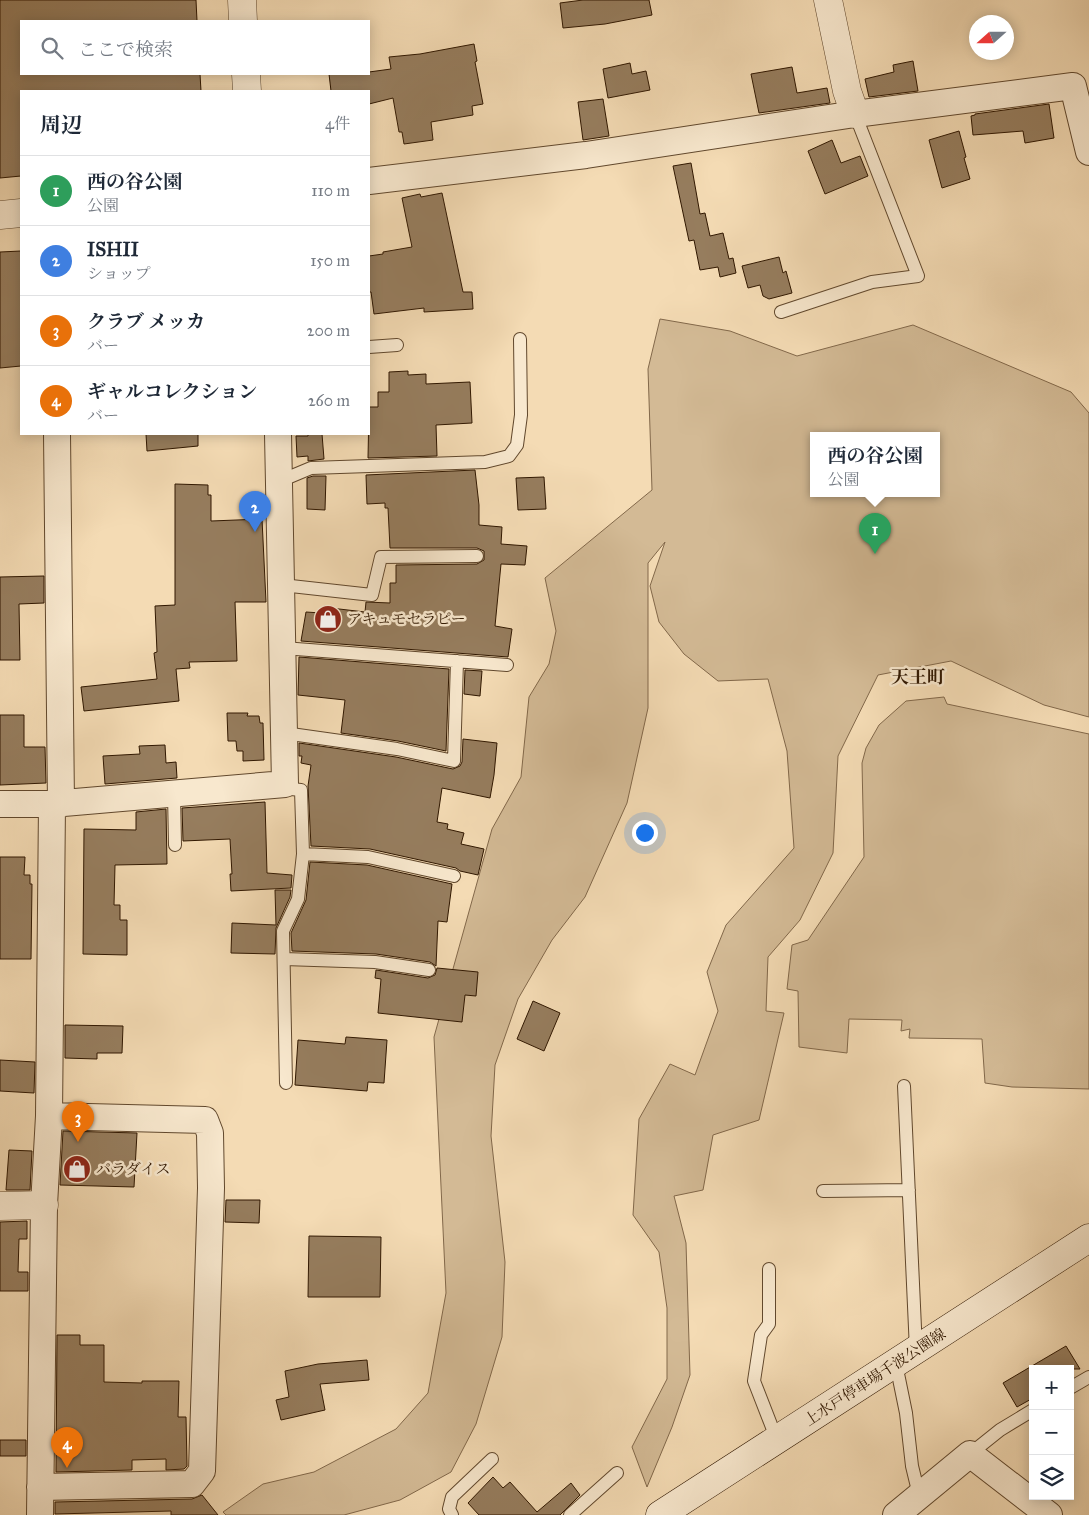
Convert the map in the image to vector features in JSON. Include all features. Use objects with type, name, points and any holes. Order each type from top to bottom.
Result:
[{"type":"main road","points":[[242,0],[243,20]]},
{"type":"main road","points":[[828,0],[847,91],[855,114]]},
{"type":"main road","points":[[246,75],[247,90]]},
{"type":"main road","points":[[0,215],[20,213]]},
{"type":"main road","points":[[0,1206],[44,1206]]},
{"type":"main road","name":"上水戸停車場千波公園線","points":[[660,1515],[1089,1238]]},
{"type":"street","points":[[370,181],[586,154],[855,114],[1072,86],[1089,152]]},
{"type":"street","points":[[40,1515],[44,1206],[49,1116],[57,804],[57,435]]},
{"type":"street","points":[[0,804],[57,804],[285,784],[278,435]]},
{"type":"street","points":[[40,1486],[192,1484],[202,1470],[211,1188],[210,1133],[205,1120],[49,1116]]},
{"type":"street","points":[[896,1515],[970,1454],[1049,1515]]},
{"type":"lane","points":[[781,312],[872,282],[918,276],[855,114]]},
{"type":"lane","points":[[280,481],[311,468],[485,462],[508,456],[517,445],[521,415],[520,339]]},
{"type":"lane","points":[[370,347],[397,345]]},
{"type":"lane","points":[[282,585],[372,595],[381,556],[477,556]]},
{"type":"lane","points":[[283,648],[507,665]]},
{"type":"lane","points":[[284,733],[397,749],[454,761],[457,661]]},
{"type":"lane","points":[[285,784],[291,789],[301,790],[302,854],[298,899],[283,930],[286,1084]]},
{"type":"lane","points":[[174,794],[175,845]]},
{"type":"lane","points":[[302,854],[368,857],[454,876]]},
{"type":"lane","points":[[284,959],[375,962],[429,970]]},
{"type":"lane","points":[[904,1086],[909,1190],[906,1413],[912,1466],[919,1495]]},
{"type":"lane","points":[[823,1191],[909,1190]]},
{"type":"lane","points":[[768,1269],[769,1324],[761,1335],[754,1381],[777,1440]]},
{"type":"lane","points":[[1074,1386],[1089,1378]]},
{"type":"lane","points":[[970,1454],[1000,1430],[1029,1412]]},
{"type":"lane","points":[[452,1515],[449,1509],[452,1497],[492,1459]]},
{"type":"lane","points":[[570,1515],[617,1474]]},
{"type":"shaded area","points":[[660,319],[730,331],[797,356],[913,325],[1071,392],[1089,413],[1089,717],[1044,705],[951,661],[878,675],[838,756],[833,853],[800,920],[768,957],[766,1011],[784,1013],[759,1120],[713,1135],[703,1190],[674,1196],[686,1243],[690,1375],[672,1427],[647,1487],[632,1447],[667,1379],[667,1308],[659,1252],[633,1215],[639,1119],[670,1064],[695,1075],[718,1011],[707,972],[726,925],[794,848],[787,751],[768,679],[718,681],[684,654],[659,622],[650,586],[665,542],[648,563],[648,708],[627,803],[585,897],[552,940],[518,999],[495,1065],[491,1136],[505,1262],[502,1337],[476,1424],[451,1472],[400,1500],[344,1515],[226,1515],[223,1512],[263,1484],[314,1472],[396,1429],[428,1393],[446,1293],[434,1037],[492,829],[521,777],[529,697],[549,664],[556,631],[545,578],[652,490],[648,369]]},
{"type":"shaded area","points":[[944,697],[947,704],[1089,734],[1089,1089],[1012,1087],[985,1083],[982,1039],[909,1038],[910,1029],[901,1031],[902,1020],[849,1019],[847,1053],[799,1047],[798,991],[787,989],[792,945],[808,940],[864,857],[862,763],[866,748],[879,725],[906,701]]},
{"type":"building","points":[[0,0],[196,0],[197,20],[20,20],[20,75],[200,75],[201,90],[20,90],[20,176],[0,178]]},
{"type":"building","points":[[583,0],[649,0],[652,15],[605,24],[563,28],[560,3]]},
{"type":"building","points":[[474,44],[477,61],[475,62],[483,104],[472,106],[473,115],[431,122],[433,140],[404,144],[402,132],[399,132],[393,98],[370,104],[370,90],[331,90],[329,75],[370,75],[370,72],[391,69],[389,57],[420,54]]},
{"type":"building","points":[[913,61],[918,91],[869,97],[865,79],[894,72],[893,65]]},
{"type":"building","points":[[630,63],[632,74],[646,71],[650,90],[608,98],[603,69]]},
{"type":"building","points":[[792,67],[797,93],[827,88],[830,103],[759,113],[751,74]]},
{"type":"building","points":[[603,99],[609,136],[583,140],[578,102]]},
{"type":"building","points":[[1049,104],[1054,138],[1025,143],[1023,131],[973,135],[971,116],[975,114]]},
{"type":"building","points":[[959,131],[970,179],[942,188],[929,140]]},
{"type":"building","points":[[832,140],[841,163],[860,156],[868,176],[825,194],[808,151]]},
{"type":"building","points":[[691,163],[700,214],[705,213],[710,236],[723,233],[729,259],[733,258],[736,273],[720,277],[718,267],[700,270],[694,240],[689,241],[673,166]]},
{"type":"building","points":[[442,193],[463,292],[472,292],[473,309],[424,312],[424,308],[374,314],[370,292],[370,256],[412,247],[402,198],[420,194],[421,197]]},
{"type":"building","points":[[20,251],[20,366],[0,368],[0,252]]},
{"type":"building","points":[[779,257],[783,273],[786,271],[792,293],[769,299],[763,296],[760,285],[748,288],[742,266]]},
{"type":"building","points":[[408,371],[408,375],[426,374],[426,384],[470,382],[472,423],[436,425],[437,456],[368,458],[370,407],[378,407],[378,392],[389,392],[389,372]]},
{"type":"building","points":[[146,435],[198,435],[198,446],[147,451]]},
{"type":"building","points":[[322,435],[324,459],[308,461],[308,456],[297,457],[296,436]]},
{"type":"building","points":[[475,470],[479,525],[502,527],[501,544],[527,546],[525,565],[501,564],[495,626],[512,629],[508,657],[301,641],[306,612],[321,613],[322,607],[365,612],[366,602],[390,603],[390,583],[396,583],[396,565],[477,564],[484,560],[484,551],[477,548],[390,548],[388,508],[385,508],[385,503],[367,504],[366,475]]},
{"type":"building","points":[[326,476],[325,510],[307,509],[307,478]]},
{"type":"building","points":[[544,477],[546,509],[518,510],[516,478]]},
{"type":"building","points":[[175,484],[208,485],[208,495],[211,495],[211,521],[262,519],[266,602],[235,602],[237,661],[189,662],[190,668],[176,669],[179,701],[84,711],[81,687],[157,679],[154,653],[157,652],[155,606],[175,605]]},
{"type":"building","points":[[44,576],[44,603],[19,604],[20,660],[0,660],[0,577]]},
{"type":"building","points":[[299,657],[449,669],[446,751],[398,741],[341,733],[345,700],[298,695]]},
{"type":"building","points":[[465,670],[482,671],[480,696],[464,694]]},
{"type":"building","points":[[227,713],[248,713],[247,716],[259,716],[260,723],[263,723],[264,760],[243,761],[243,751],[237,751],[236,741],[228,741]]},
{"type":"building","points":[[0,715],[24,715],[24,747],[45,747],[46,783],[0,785]]},
{"type":"building","points":[[463,739],[497,743],[490,798],[442,788],[437,822],[448,824],[447,829],[464,833],[461,844],[484,849],[478,875],[460,871],[456,868],[370,849],[311,846],[308,786],[311,765],[301,763],[302,756],[299,756],[299,743],[396,757],[453,769],[460,766],[462,762]]},
{"type":"building","points":[[165,745],[166,763],[176,762],[177,778],[105,784],[103,756],[140,754],[139,746]]},
{"type":"building","points":[[265,802],[267,873],[292,875],[291,888],[231,891],[230,839],[183,841],[182,808]]},
{"type":"building","points":[[166,809],[167,864],[115,865],[114,905],[120,905],[120,920],[127,920],[127,955],[83,954],[84,829],[136,830],[136,812]]},
{"type":"building","points":[[0,857],[25,857],[24,875],[30,875],[30,884],[32,884],[31,959],[0,959]]},
{"type":"building","points":[[310,862],[367,865],[452,884],[447,922],[438,921],[436,966],[430,962],[376,954],[292,951],[291,933],[306,900]]},
{"type":"building","points":[[275,890],[291,890],[290,897],[276,928],[275,954],[231,953],[232,923],[276,925]]},
{"type":"building","points":[[437,968],[478,972],[476,996],[465,995],[462,1022],[378,1013],[381,979],[375,978],[376,970],[428,978],[435,975]]},
{"type":"building","points":[[533,1001],[560,1013],[544,1051],[517,1039]]},
{"type":"building","points":[[65,1025],[123,1026],[122,1053],[97,1053],[97,1059],[65,1058]]},
{"type":"building","points":[[346,1037],[387,1040],[384,1083],[368,1082],[367,1091],[295,1085],[298,1040],[345,1044]]},
{"type":"building","points":[[0,1060],[35,1062],[34,1093],[0,1091]]},
{"type":"building","points":[[63,1131],[137,1133],[134,1187],[60,1185]]},
{"type":"building","points":[[9,1150],[32,1151],[30,1190],[6,1190]]},
{"type":"building","points":[[226,1200],[260,1200],[259,1223],[225,1222]]},
{"type":"building","points":[[27,1221],[27,1239],[19,1239],[18,1272],[28,1272],[28,1291],[0,1291],[0,1222]]},
{"type":"building","points":[[309,1236],[381,1237],[380,1297],[308,1297]]},
{"type":"building","points":[[57,1335],[80,1335],[80,1345],[104,1345],[104,1382],[142,1383],[142,1381],[179,1381],[178,1417],[186,1417],[187,1466],[184,1469],[166,1470],[166,1459],[132,1460],[132,1470],[56,1472]]},
{"type":"building","points":[[1066,1346],[1080,1369],[1074,1369],[1074,1365],[1034,1365]]},
{"type":"building","points":[[367,1360],[369,1380],[320,1384],[325,1410],[281,1420],[276,1400],[289,1397],[285,1371],[318,1364]]},
{"type":"building","points":[[1029,1368],[1029,1400],[1017,1407],[1003,1383]]},
{"type":"building","points":[[0,1440],[26,1440],[26,1456],[0,1456]]},
{"type":"building","points":[[493,1477],[503,1488],[510,1482],[537,1512],[571,1483],[580,1495],[560,1515],[479,1515],[468,1503]]},
{"type":"building","points":[[202,1495],[218,1515],[171,1515],[171,1511],[55,1514],[55,1502],[192,1499]]},
{"type":"place","name":"ISHII","points":[[255,532]]},
{"type":"place","name":"西の谷公園","points":[[875,554]]},
{"type":"place","name":"アキュモセラピー","points":[[328,619]]},
{"type":"place","name":"クラブ メッカ","points":[[78,1142]]},
{"type":"place","name":"パラダイス","points":[[77,1169]]},
{"type":"place","name":"ギャルコレクション","points":[[67,1468]]},
{"type":"district","name":"天王町","points":[[918,677]]}]
